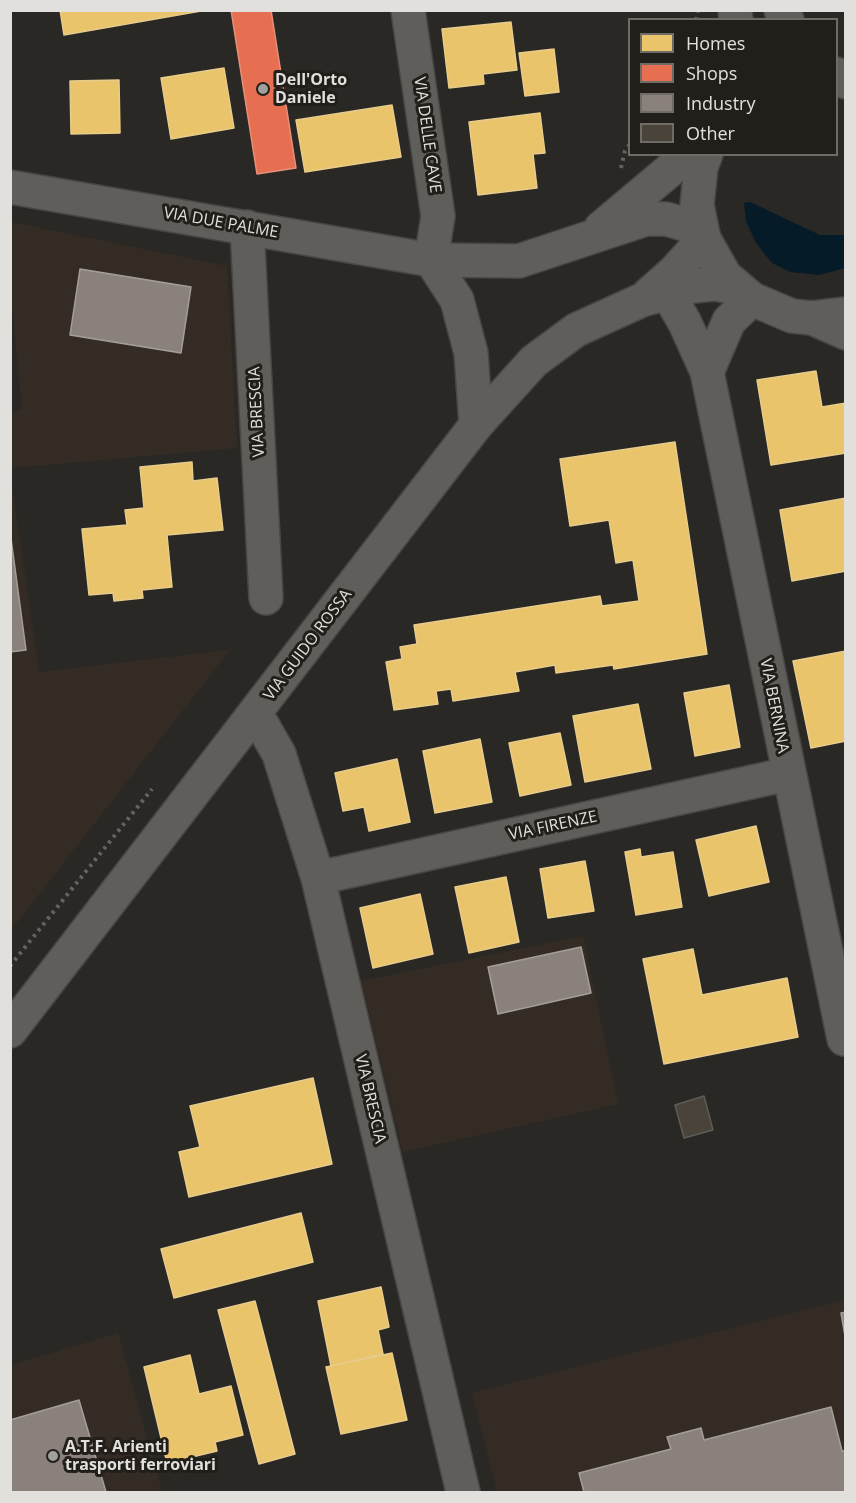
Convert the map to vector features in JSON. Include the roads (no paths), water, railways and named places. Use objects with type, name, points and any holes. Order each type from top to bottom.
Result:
[{"type":"street","name":"VIA DELLE CAVE","points":[[408,10],[438,216],[431,260]]},
{"type":"street","name":"VIA DUE PALME","points":[[586,240],[687,156]]},
{"type":"street","points":[[705,156],[701,167],[697,205],[703,237],[713,258],[745,294],[792,315],[812,318],[846,314]]},
{"type":"street","name":"VIA DUE PALME","points":[[10,187],[431,260],[519,261],[646,219],[666,219],[684,224],[703,237]]},
{"type":"street","name":"VIA BRESCIA","points":[[247,227],[266,598]]},
{"type":"street","name":"VIA GUIDO ROSSA","points":[[654,296],[703,237]]},
{"type":"street","points":[[431,260],[457,300],[471,353],[476,425]]},
{"type":"street","name":"VIA GUIDO ROSSA","points":[[10,1031],[476,425],[534,361],[556,343],[604,315],[654,296],[716,284],[745,294]]},
{"type":"street","points":[[707,372],[729,321],[745,294]]},
{"type":"street","name":"VIA BERNINA","points":[[654,296],[685,323],[707,372],[844,1039]]},
{"type":"street","points":[[812,318],[846,333]]},
{"type":"street","name":"VIA BRESCIA","points":[[256,714],[279,754],[318,878],[463,1492]]},
{"type":"street","name":"VIA FIRENZE","points":[[318,878],[788,774]]},
{"type":"water","points":[[750,202],[820,235],[845,235],[845,268],[819,275],[790,272],[772,263],[756,243],[746,221],[744,203]]},
{"type":"place","name":"Dell'Orto Daniele","points":[[263,89]]},
{"type":"place","name":"A.T.F. Arienti trasporti ferroviari","points":[[53,1456]]}]
